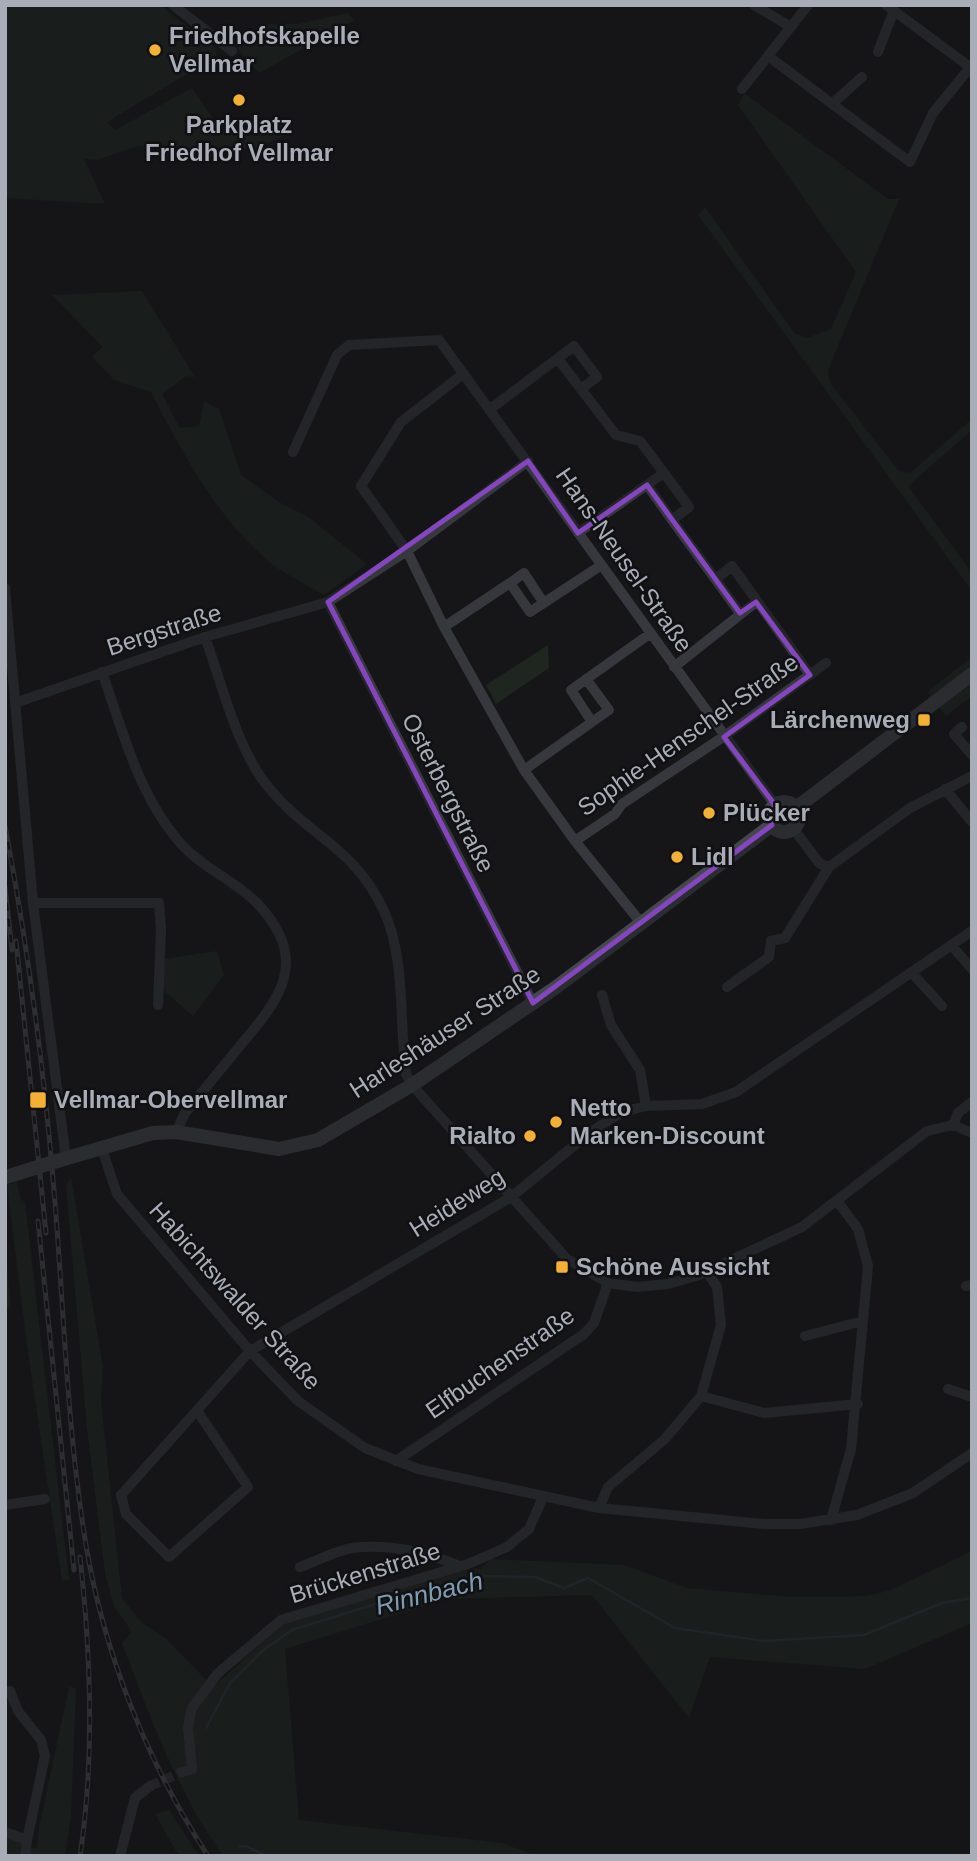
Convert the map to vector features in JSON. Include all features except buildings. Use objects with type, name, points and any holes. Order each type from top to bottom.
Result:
[{"type":"main road","points":[[797,809],[972,674]]},
{"type":"main road","points":[[786,802],[797,809],[799,819],[793,828],[782,831],[772,825],[769,814],[775,805],[786,802]]},
{"type":"main road","name":"Harleshäuser Straße","points":[[6,1177],[137,1135],[176,1132],[269,1147],[298,1146],[318,1140],[412,1085],[533,1003],[772,825]]},
{"type":"street","points":[[173,5],[232,51]]},
{"type":"street","points":[[754,5],[791,27]]},
{"type":"street","points":[[742,89],[808,5]]},
{"type":"street","points":[[768,56],[910,162],[933,113],[971,66],[890,7],[878,52]]},
{"type":"street","points":[[832,104],[862,77]]},
{"type":"street","name":"Hans-Neusel-Straße","points":[[293,452],[337,355],[349,345],[439,340],[723,737],[775,805]]},
{"type":"street","points":[[489,410],[574,346],[597,377],[581,389]]},
{"type":"street","points":[[558,359],[616,435],[640,442],[689,507],[672,520]]},
{"type":"street","points":[[463,374],[401,422],[361,486],[407,551],[444,627],[524,771],[575,841],[642,924]]},
{"type":"street","name":"Bergstraße","points":[[15,703],[205,637],[328,602],[407,551],[528,461]]},
{"type":"street","points":[[578,533],[664,473]]},
{"type":"street","points":[[647,485],[740,613]]},
{"type":"street","points":[[510,583],[530,612],[600,566]]},
{"type":"street","points":[[716,579],[732,566],[810,675]]},
{"type":"street","points":[[444,627],[524,573],[543,602]]},
{"type":"street","points":[[5,588],[33,903],[62,1159]]},
{"type":"street","name":"Osterbergstraße","points":[[328,602],[533,1003]]},
{"type":"street","points":[[674,667],[756,603]]},
{"type":"street","points":[[592,722],[570,690],[651,633]]},
{"type":"street","points":[[205,637],[251,761],[267,786],[283,805],[356,865],[385,913],[396,958],[406,1074],[412,1085],[567,1259],[608,1283],[637,1287],[668,1284],[706,1271],[802,1227],[838,1202],[927,1131],[953,1125],[972,1133]]},
{"type":"street","name":"Sophie-Henschel-Straße","points":[[575,841],[615,814],[622,804],[723,737],[826,663]]},
{"type":"street","points":[[102,672],[137,774],[162,820],[183,846],[205,866],[258,905],[282,946],[286,974],[278,999],[185,1113],[176,1132]]},
{"type":"street","points":[[524,771],[609,710],[586,679]]},
{"type":"street","points":[[962,727],[954,734],[972,755]]},
{"type":"street","points":[[727,988],[769,957],[771,941],[785,938],[830,867],[910,808],[972,776]]},
{"type":"street","points":[[944,789],[972,822]]},
{"type":"street","points":[[793,828],[819,863],[830,867]]},
{"type":"street","points":[[33,903],[159,903],[161,929],[158,1005]]},
{"type":"street","name":"Heideweg","points":[[198,1412],[248,1486],[169,1557],[126,1514],[121,1495],[250,1351],[511,1197],[592,1131],[622,1112],[646,1106],[702,1104],[736,1091],[972,931]]},
{"type":"street","points":[[952,946],[972,969]]},
{"type":"street","points":[[912,973],[942,1006]]},
{"type":"street","points":[[602,995],[611,1024],[640,1070],[646,1106]]},
{"type":"street","points":[[953,1125],[958,1113],[972,1102]]},
{"type":"street","name":"Habichtswalder Straße","points":[[101,1146],[117,1194],[250,1351],[298,1401],[365,1448],[418,1469],[599,1508],[764,1524],[831,1520],[857,1515],[913,1493],[972,1453]]},
{"type":"street","points":[[831,1520],[851,1448],[858,1404],[868,1266],[858,1229],[838,1202]]},
{"type":"street","points":[[599,1508],[608,1487],[665,1439],[701,1396],[721,1325],[716,1287],[706,1271]]},
{"type":"street","name":"Elfbuchenstraße","points":[[396,1461],[584,1334],[594,1323],[608,1283]]},
{"type":"street","points":[[805,1336],[863,1321]]},
{"type":"street","points":[[948,1389],[972,1397]]},
{"type":"street","points":[[701,1396],[764,1413],[858,1404]]},
{"type":"street","name":"Brückenstraße","points":[[182,1772],[192,1769],[188,1727],[192,1708],[205,1686],[281,1620],[460,1566],[507,1547],[529,1529],[543,1497]]},
{"type":"street","points":[[5,1505],[45,1499]]},
{"type":"street","points":[[300,1567],[351,1548],[425,1551],[460,1566]]},
{"type":"street","points":[[10,1692],[18,1711],[41,1740],[45,1756],[25,1840],[26,1855]]},
{"type":"street","points":[[120,1856],[135,1798],[150,1786]]},
{"type":"street","points":[[5,1832],[25,1840]]},
{"type":"highlighted area","points":[[528,461],[578,533],[647,485],[740,613],[756,602],[810,675],[724,737],[775,805],[769,814],[772,825],[533,1003],[328,602]]},
{"type":"shaded area","points":[[5,5],[160,5],[215,48],[217,56],[107,122],[115,130],[192,88],[221,130],[249,136],[277,117],[289,134],[255,148],[217,151],[137,146],[97,160],[84,159],[105,204],[5,198]]},
{"type":"shaded area","points":[[347,13],[354,20],[259,73],[232,42],[270,24],[299,24]]},
{"type":"shaded area","points":[[744,93],[888,199],[899,199],[828,370],[830,383],[898,470],[910,473],[972,419],[972,430],[908,486],[972,573],[972,591],[698,215],[705,207],[795,334],[807,338],[831,329],[856,272],[738,105]]},
{"type":"shaded area","points":[[142,291],[195,377],[186,376],[162,394],[180,428],[199,426],[204,402],[219,409],[241,475],[282,504],[307,516],[367,564],[324,595],[274,566],[249,543],[216,504],[175,438],[151,392],[114,380],[92,356],[103,347],[52,295]]},
{"type":"shaded area","points":[[548,645],[549,668],[496,704],[486,685]]},
{"type":"shaded area","points":[[972,657],[972,696],[946,716],[927,692]]},
{"type":"shaded area","points":[[217,951],[224,975],[193,1016],[162,989],[165,959]]},
{"type":"shaded area","points":[[71,1177],[103,1367],[101,1401],[122,1598],[141,1622],[165,1638],[213,1687],[283,1624],[460,1571],[480,1569],[491,1559],[624,1565],[687,1588],[789,1597],[867,1596],[891,1590],[972,1551],[972,1623],[865,1669],[710,1657],[689,1718],[592,1595],[446,1599],[285,1649],[299,1820],[502,1843],[536,1856],[223,1856],[178,1780],[154,1726],[122,1643],[132,1632],[114,1606],[105,1573],[87,1428],[66,1186]]},
{"type":"shaded area","points":[[17,1182],[20,1197],[25,1203],[69,1580],[62,1581],[27,1345],[7,1185]]},
{"type":"shaded area","points":[[5,1248],[11,1307],[5,1309]]},
{"type":"shaded area","points":[[69,1687],[76,1688],[71,1816],[65,1856],[5,1856],[5,1834],[37,1849],[39,1827]]},
{"type":"shaded area","points":[[169,1810],[199,1856],[179,1856],[155,1814]]},
{"type":"waterway","name":"Rinnbach","points":[[206,1728],[230,1683],[262,1651],[292,1630],[382,1602],[483,1576],[535,1577],[564,1588],[588,1578],[675,1628],[764,1641],[864,1635],[942,1603],[972,1598]]},
{"type":"waterway","points":[[240,1847],[246,1846],[266,1856]]},
{"type":"tunnel","points":[[150,1786],[182,1772]]},
{"type":"railway","points":[[5,826],[39,1046],[53,1179],[74,1454],[94,1586],[104,1627],[131,1707],[166,1784],[208,1856]]},
{"type":"railway","points":[[5,887],[12,950]]},
{"type":"railway","points":[[16,941],[46,1233]]},
{"type":"railway","points":[[38,1221],[74,1570]]},
{"type":"railway","points":[[80,1557],[90,1707],[88,1781],[80,1856]]},
{"type":"place","name":"Friedhofskapelle Vellmar","points":[[155,50]]},
{"type":"place","name":"Parkplatz Friedhof Vellmar","points":[[239,100]]},
{"type":"place","name":"Lärchenweg","points":[[924,720]]},
{"type":"place","name":"Plücker","points":[[709,813]]},
{"type":"place","name":"Lidl","points":[[677,857]]},
{"type":"place","name":"Vellmar-Obervellmar","points":[[38,1100]]},
{"type":"place","name":"Netto Marken-Discount","points":[[556,1122]]},
{"type":"place","name":"Rialto","points":[[530,1136]]},
{"type":"place","name":"Schöne Aussicht","points":[[562,1267]]}]
